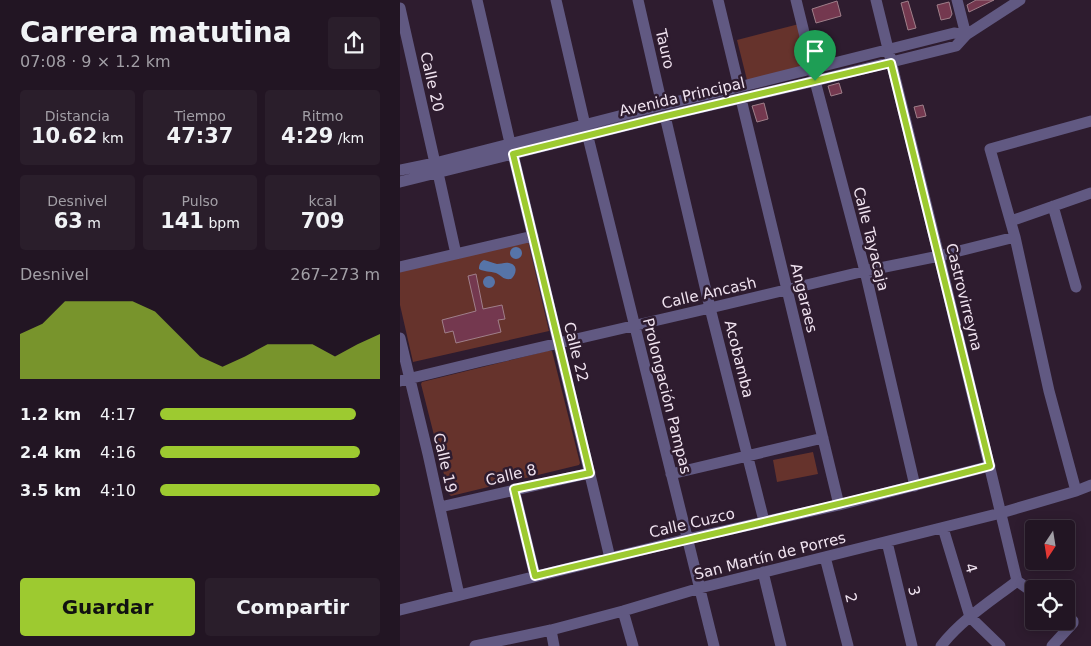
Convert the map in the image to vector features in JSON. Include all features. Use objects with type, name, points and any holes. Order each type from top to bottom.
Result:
[{"type":"street","name":"Calle 22","points":[[477,0],[610,558]]},
{"type":"street","name":"Prolongación Pampas","points":[[556,0],[586,130],[714,646]]},
{"type":"street","name":"Tauro","points":[[638,0],[662,105]]},
{"type":"street","name":"Angaraes","points":[[718,0],[839,504]]},
{"type":"street","name":"Calle Tayacaja","points":[[796,0],[864,271],[915,486]]},
{"type":"street","name":"Castrovirreyna","points":[[876,0],[1017,581]]},
{"type":"street","points":[[957,0],[966,35]]},
{"type":"street","name":"Avenida Principal","points":[[400,182],[436,168],[586,130],[662,105],[815,81],[956,46],[966,35],[1020,0]]},
{"type":"street","name":"Calle 20","points":[[400,8],[456,254]]},
{"type":"street","name":"Avenida Principal","points":[[586,130],[666,116],[813,69],[954,33],[966,35]]},
{"type":"street","name":"Acobamba","points":[[666,116],[710,308],[764,521]]},
{"type":"street","points":[[1074,492],[1015,237],[990,149],[1091,121]]},
{"type":"street","name":"Avenida Principal","points":[[400,170],[436,168]]},
{"type":"street","points":[[1011,221],[1091,193]]},
{"type":"street","points":[[1054,206],[1076,287]]},
{"type":"street","points":[[400,267],[533,236]]},
{"type":"street","name":"Calle Ancash","points":[[405,380],[1015,237]]},
{"type":"street","name":"Calle 19","points":[[400,338],[405,380],[440,507],[459,594]]},
{"type":"street","points":[[672,474],[822,438]]},
{"type":"street","name":"Calle Cuzco","points":[[400,610],[687,539],[915,486],[990,466]]},
{"type":"street","name":"Calle 8","points":[[440,507],[590,473]]},
{"type":"street","name":"San Martín de Porres","points":[[475,646],[550,630],[700,588],[1001,513],[1074,492],[1091,485]]},
{"type":"street","points":[[514,489],[535,576]]},
{"type":"street","name":"4","points":[[943,528],[970,616]]},
{"type":"street","name":"3","points":[[887,542],[912,646]]},
{"type":"street","name":"2","points":[[825,557],[848,646]]},
{"type":"street","points":[[763,572],[781,646]]},
{"type":"street","points":[[941,646],[970,616],[1017,581],[1025,587]]},
{"type":"street","points":[[623,611],[633,646]]},
{"type":"street","points":[[970,616],[1000,646]]},
{"type":"street","points":[[550,630],[554,646]]},
{"type":"street","points":[[1052,646],[1067,630]]},
{"type":"shaded area","points":[[799,24],[809,65],[747,80],[737,40]]},
{"type":"shaded area","points":[[528,241],[549,331],[413,362],[400,305],[400,270]]},
{"type":"shaded area","points":[[552,351],[579,465],[451,496],[422,382]]},
{"type":"shaded area","points":[[813,452],[818,474],[777,482],[773,460]]},
{"type":"water","points":[[514,247],[518,247],[522,253],[518,259],[514,259],[510,255],[510,251]]},
{"type":"water","points":[[484,260],[497,264],[512,264],[516,270],[514,275],[511,279],[506,279],[496,273],[479,269],[480,264]]},
{"type":"water","points":[[487,276],[491,276],[495,282],[491,288],[487,288],[483,284],[483,280]]},
{"type":"building","points":[[976,0],[994,0],[969,12],[967,5]]},
{"type":"building","points":[[837,1],[841,16],[816,23],[812,9]]},
{"type":"building","points":[[908,1],[916,28],[908,30],[901,3]]},
{"type":"building","points":[[949,2],[952,14],[950,18],[941,20],[937,5]]},
{"type":"building","points":[[839,83],[842,93],[831,96],[828,86]]},
{"type":"building","points":[[764,103],[768,119],[757,122],[752,106]]},
{"type":"building","points":[[923,105],[926,116],[917,118],[914,107]]},
{"type":"building","points":[[476,274],[483,309],[502,305],[505,319],[498,320],[501,332],[456,343],[453,331],[445,333],[442,320],[476,311],[468,276]]},
{"type":"route","points":[[891,63],[990,466],[915,486],[535,576],[514,489],[590,473],[513,154],[815,81],[891,63]]}]
